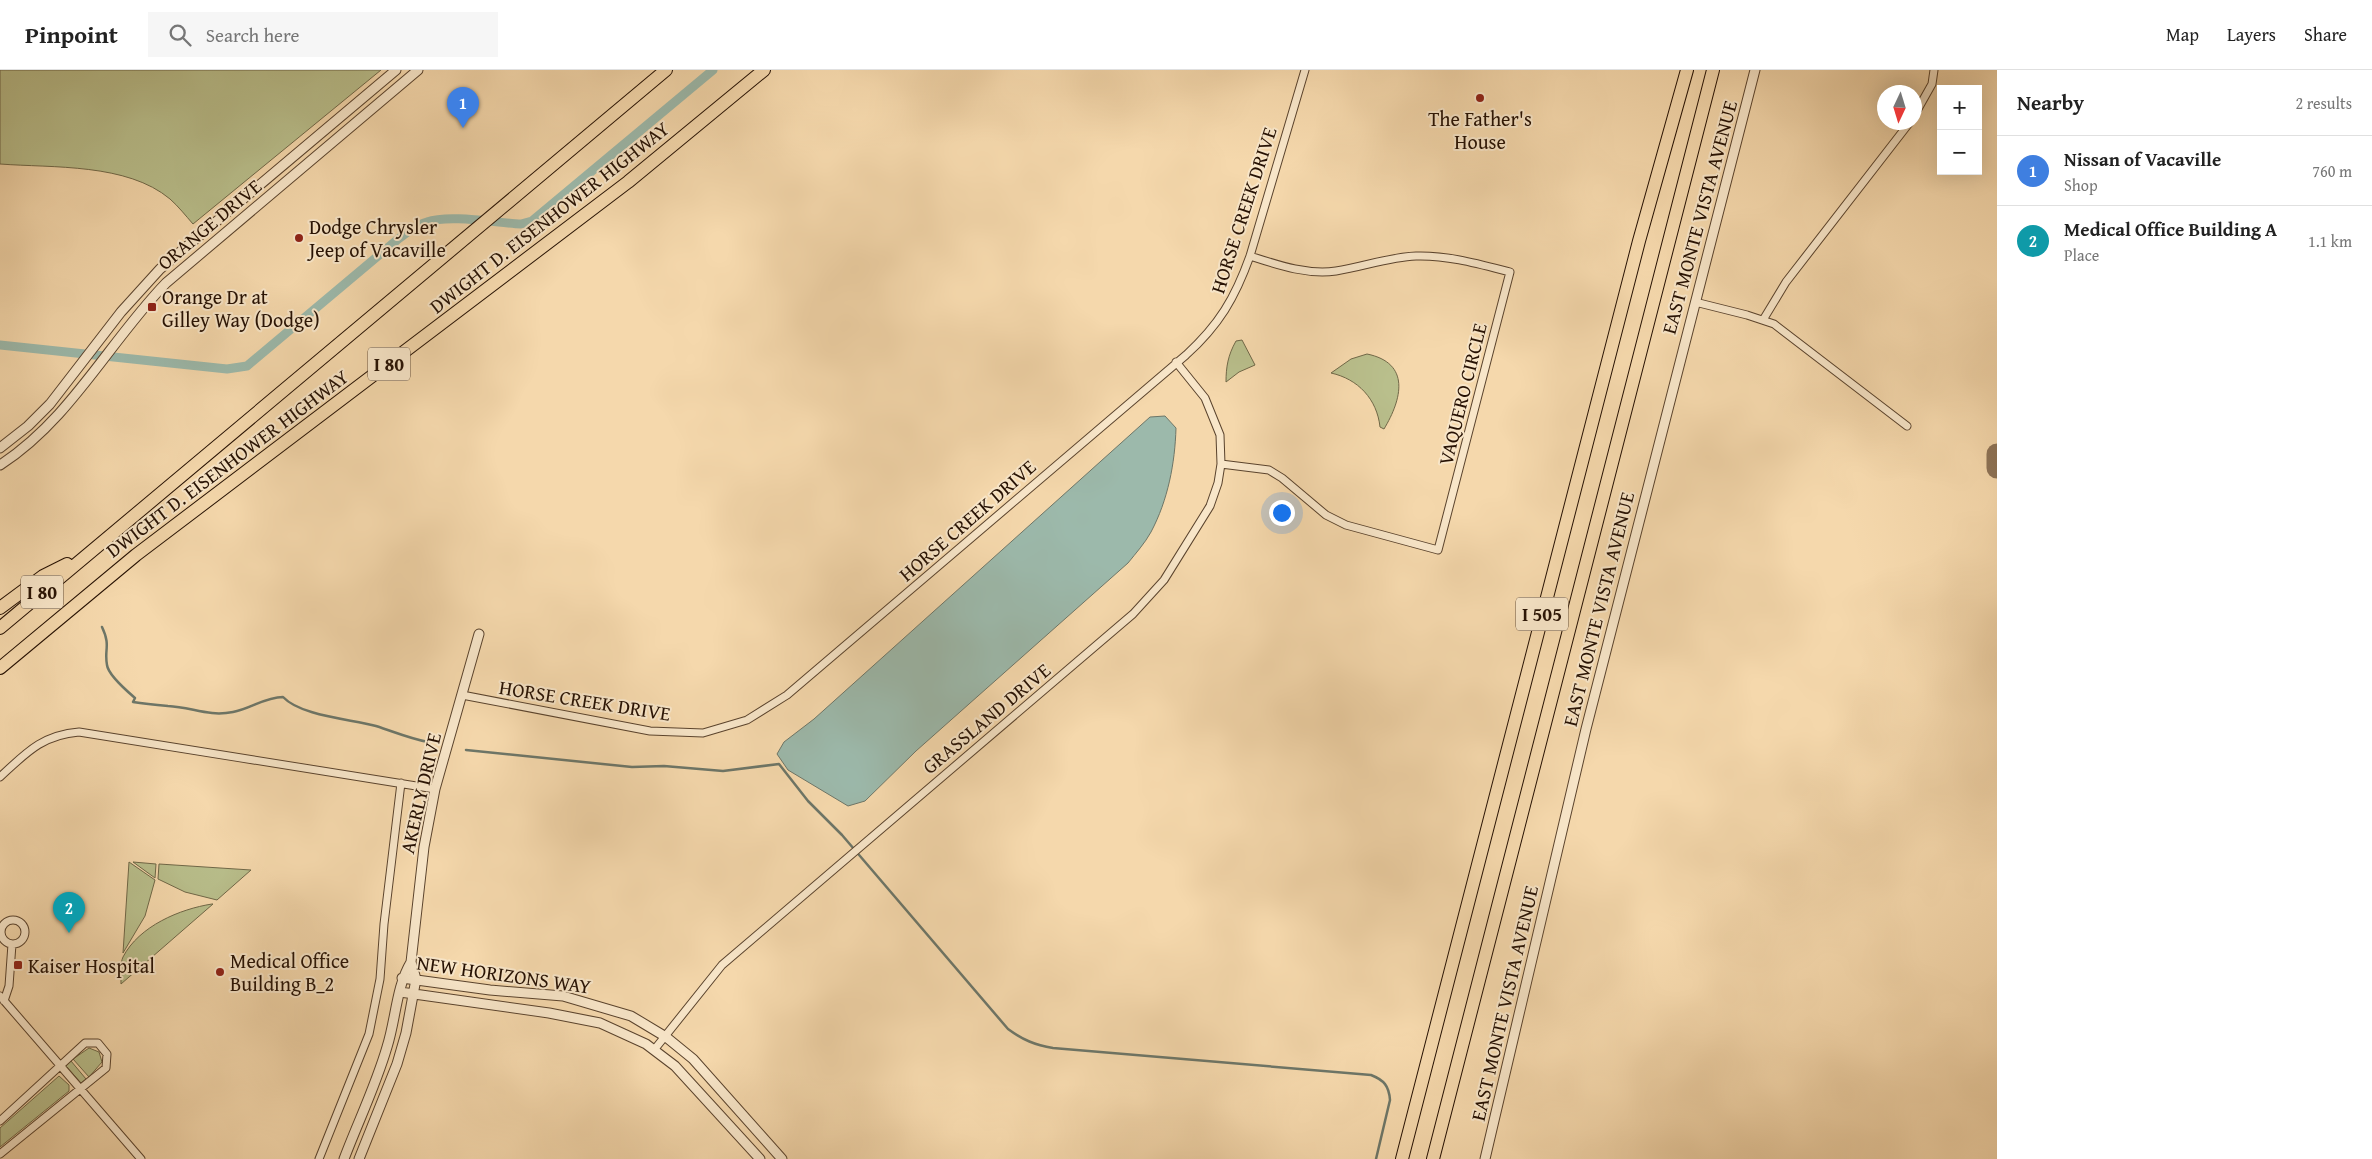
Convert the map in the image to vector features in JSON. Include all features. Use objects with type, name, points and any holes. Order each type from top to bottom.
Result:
[{"type":"highway","name":"DWIGHT D. EISENHOWER HIGHWAY","points":[[0,628],[666,70]]},
{"type":"highway","name":"DWIGHT D. EISENHOWER HIGHWAY","points":[[0,668],[92,590],[180,521],[628,182],[764,70]]},
{"type":"highway","name":"I 505","points":[[1402,1159],[1638,241],[1687,70]]},
{"type":"highway","name":"I 505","points":[[1433,1159],[1713,70]]},
{"type":"highway","points":[[0,608],[43,576],[85,556]]},
{"type":"highway","points":[[0,672],[12,657]]},
{"type":"street","name":"ORANGE DRIVE","points":[[0,448],[39,415],[143,286],[190,243],[396,70]]},
{"type":"street","name":"ORANGE DRIVE","points":[[0,466],[32,442],[56,419],[146,304],[198,255],[418,70]]},
{"type":"street","name":"HORSE CREEK DRIVE","points":[[462,695],[650,731],[703,733],[748,720],[787,695],[1204,338],[1224,314],[1240,285],[1250,256],[1305,70]]},
{"type":"street","name":"EAST MONTE VISTA AVENUE","points":[[1485,1159],[1586,729],[1755,70]]},
{"type":"street","points":[[1922,102],[1932,84],[1934,70]]},
{"type":"street","points":[[1763,320],[1786,282],[1904,130]]},
{"type":"street","points":[[190,243],[198,255]]},
{"type":"street","name":"VAQUERO CIRCLE","points":[[1220,464],[1269,470],[1282,478],[1326,515],[1346,525],[1438,550],[1510,272],[1463,260],[1414,256],[1323,272],[1286,268],[1250,256]]},
{"type":"street","points":[[1695,302],[1774,324],[1907,426]]},
{"type":"street","name":"GRASSLAND DRIVE","points":[[654,1050],[722,965],[1133,614],[1164,580],[1210,506],[1218,483],[1220,464],[1220,435],[1205,398],[1176,362]]},
{"type":"street","name":"AKERLY DRIVE","points":[[360,1159],[397,1064],[406,1033],[416,979],[411,962],[424,847],[435,789],[479,634]]},
{"type":"street","points":[[0,777],[40,742],[57,736],[79,732],[435,789]]},
{"type":"street","points":[[319,1159],[369,1034],[380,979],[384,924],[401,783]]},
{"type":"street","points":[[15,920],[23,924],[25,936],[20,942],[12,944],[4,940],[0,931],[7,921],[15,920]]},
{"type":"street","points":[[12,944],[9,986],[2,998],[142,1159]]},
{"type":"street","name":"AKERLY DRIVE","points":[[344,1159],[387,1049],[402,978],[411,962]]},
{"type":"street","name":"NEW HORIZONS WAY","points":[[402,978],[490,990],[563,996],[631,1016],[666,1037],[692,1059],[782,1159]]},
{"type":"street","name":"NEW HORIZONS WAY","points":[[400,992],[550,1013],[600,1023],[646,1044],[675,1066],[760,1159]]},
{"type":"street","points":[[0,1121],[85,1043],[98,1043],[107,1054],[106,1068],[0,1154]]},
{"type":"green space","points":[[0,70],[381,70],[193,224],[170,199],[153,187],[133,179],[111,173],[66,167],[0,164]]},
{"type":"green space","points":[[1242,340],[1255,365],[1239,372],[1226,382],[1229,356],[1236,341]]},
{"type":"green space","points":[[1367,354],[1391,365],[1399,384],[1395,406],[1384,429],[1380,427],[1375,408],[1370,399],[1358,385],[1331,373],[1351,359]]},
{"type":"green space","points":[[129,862],[155,880],[145,916],[123,953]]},
{"type":"green space","points":[[133,862],[156,864],[155,878]]},
{"type":"green space","points":[[159,864],[251,870],[217,900],[185,892],[158,879]]},
{"type":"green space","points":[[213,904],[121,984],[123,957],[139,936],[174,915],[200,906]]},
{"type":"green space","points":[[89,1048],[99,1052],[102,1062],[89,1077],[73,1059]]},
{"type":"green space","points":[[71,1061],[86,1079],[81,1083],[66,1066]]},
{"type":"green space","points":[[59,1076],[69,1085],[69,1091],[0,1147],[0,1128]]},
{"type":"shaded area","points":[[1165,416],[1176,428],[1170,481],[1162,507],[1151,532],[1128,563],[916,751],[865,801],[848,806],[788,770],[777,754],[784,742],[814,719],[1150,417]]},
{"type":"waterway","points":[[0,345],[227,369],[247,366],[397,240],[419,225],[448,219],[521,224],[532,221],[713,70]]},
{"type":"waterway","points":[[102,627],[107,643],[106,660],[108,669],[135,698],[133,702],[208,713],[224,713],[283,697],[301,709],[313,713],[376,726],[428,742]]},
{"type":"waterway","points":[[466,750],[632,767],[664,766],[723,771],[779,764],[808,801],[842,835],[1008,1029],[1014,1033],[1029,1041],[1053,1048],[1371,1075],[1385,1084],[1390,1100],[1376,1159]]},
{"type":"taxiway","points":[[1997,454],[1997,468]]},
{"type":"place","name":"The Father's House","points":[[1480,98]]},
{"type":"place","name":"Nissan of Vacaville","points":[[463,128]]},
{"type":"place","name":"Dodge Chrysler Jeep of Vacaville","points":[[299,238]]},
{"type":"place","name":"Orange Dr at Gilley Way (Dodge)","points":[[152,307]]},
{"type":"place","name":"Medical Office Building A","points":[[69,933]]},
{"type":"place","name":"Kaiser Hospital","points":[[18,965]]},
{"type":"place","name":"Medical Office Building B_2","points":[[220,972]]}]
